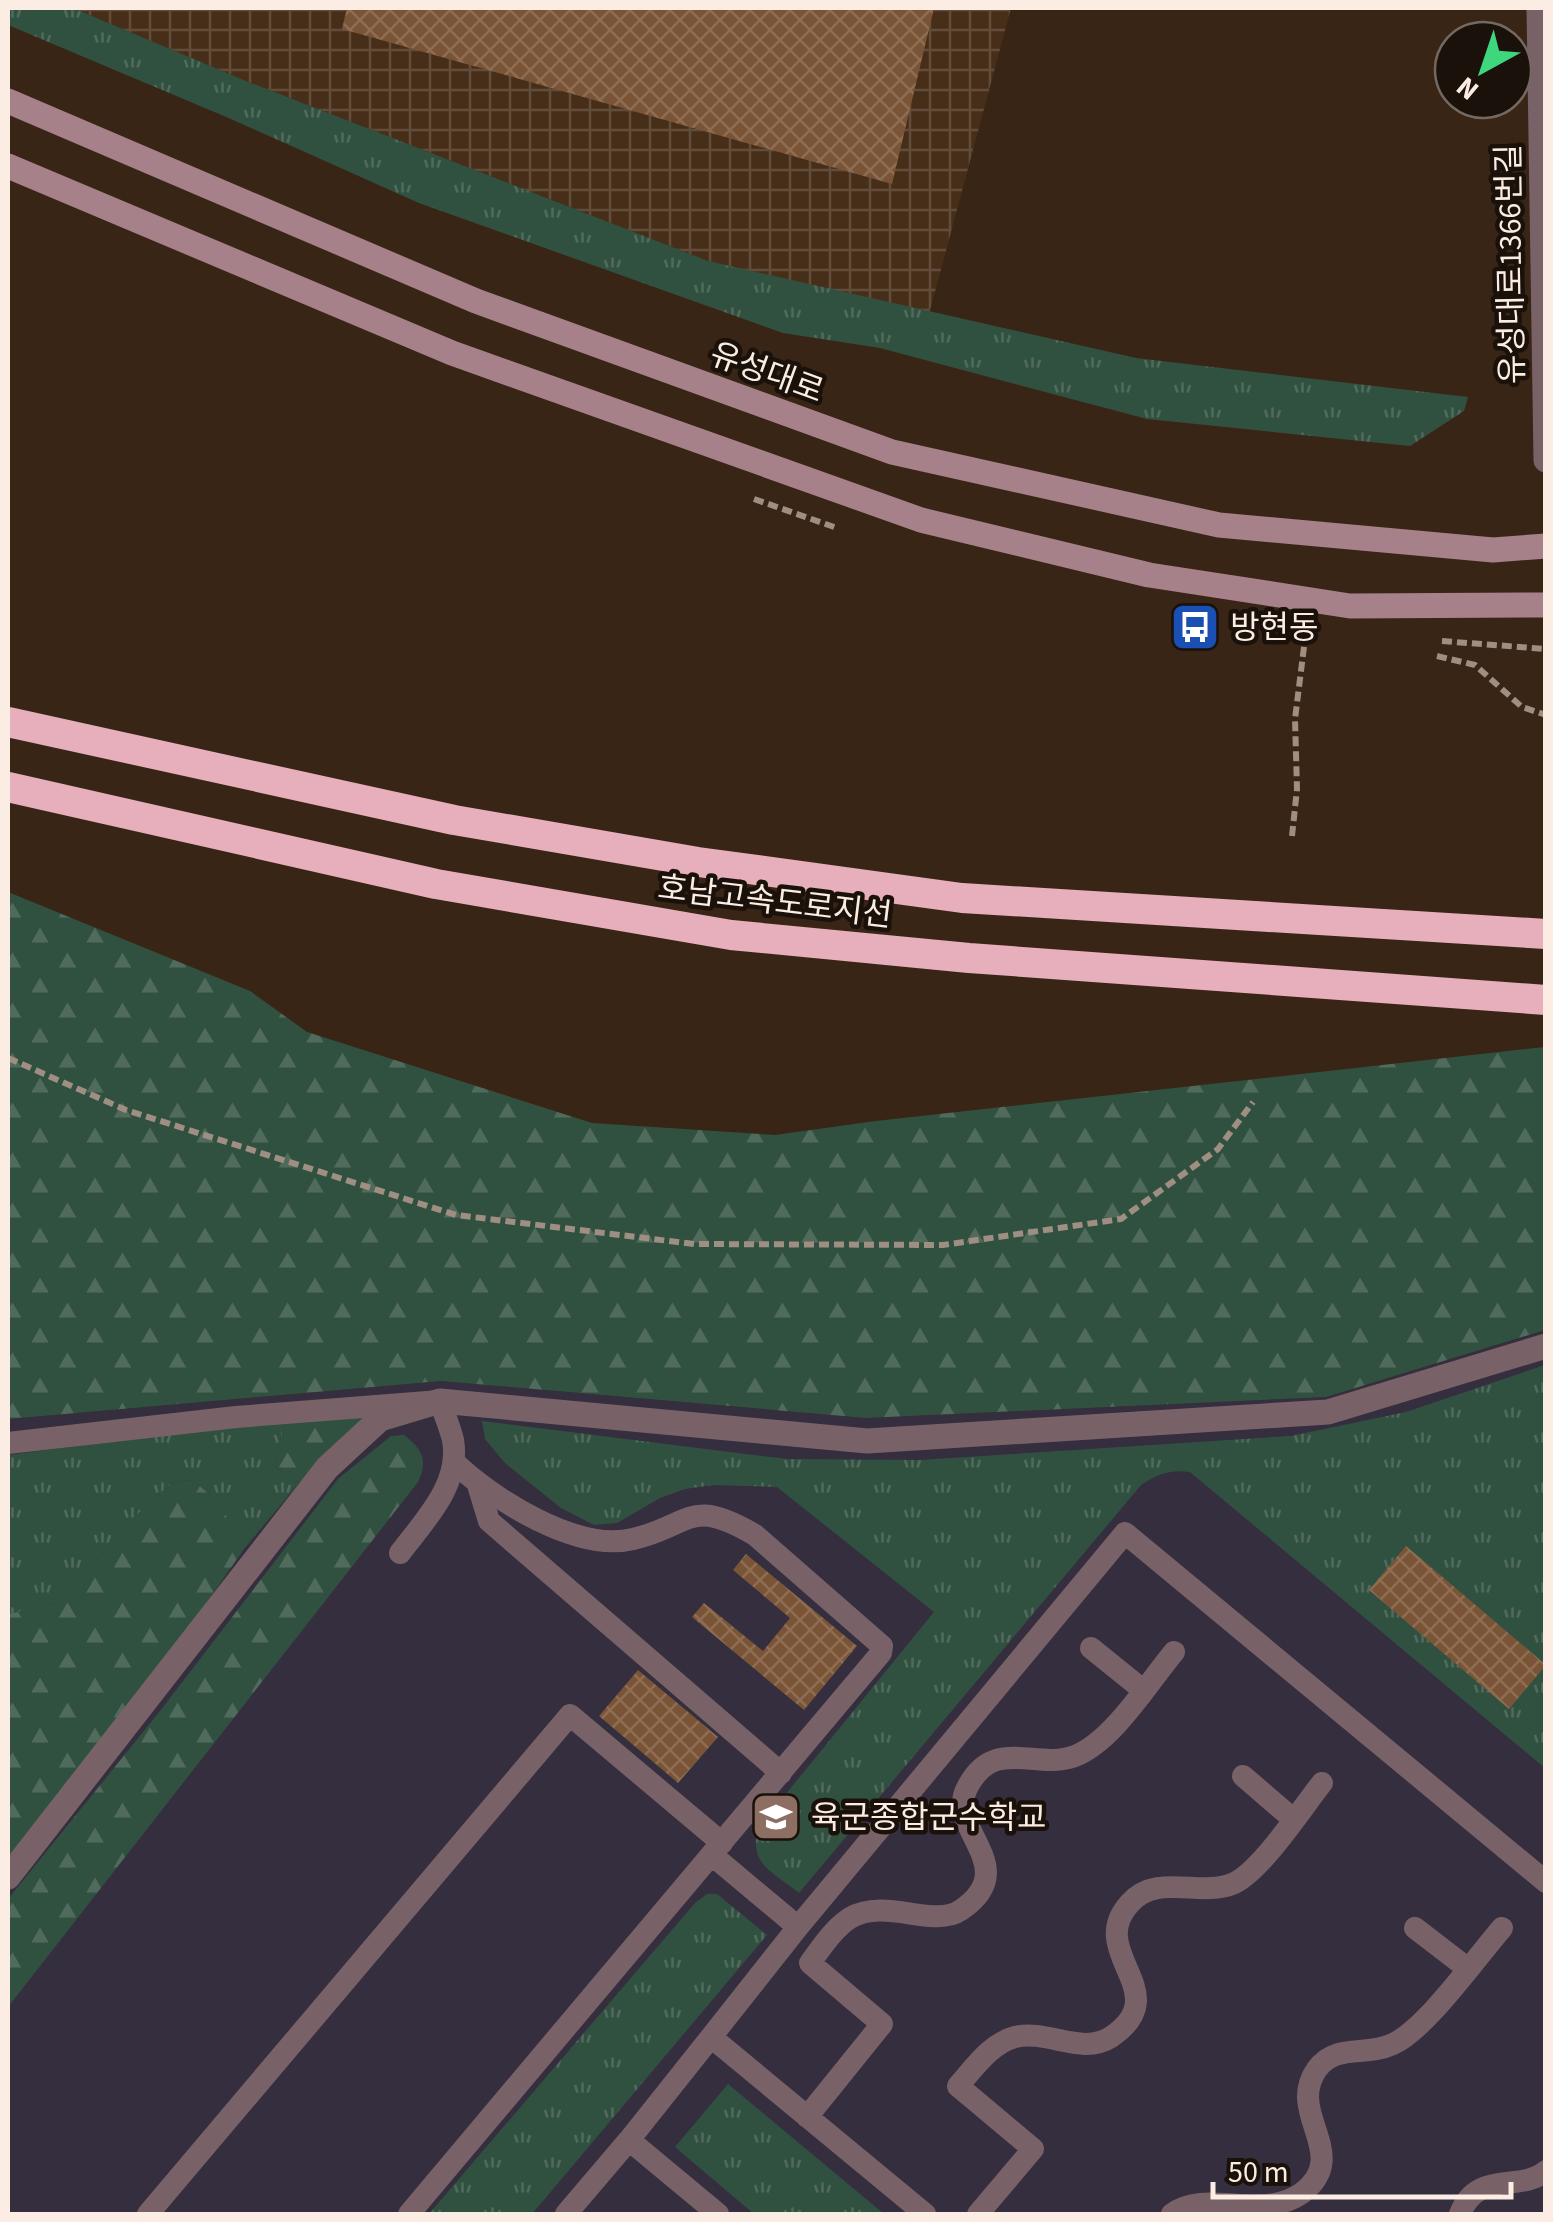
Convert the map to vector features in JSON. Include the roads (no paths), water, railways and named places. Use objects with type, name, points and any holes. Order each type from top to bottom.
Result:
[{"type":"highway","name":"호남고속도로지선","points":[[8,722],[454,820],[773,872],[962,898],[1546,934]]},
{"type":"highway","name":"호남고속도로지선","points":[[8,787],[436,884],[732,935],[969,958],[1546,1000]]},
{"type":"main road","name":"유성대로","points":[[8,101],[476,301],[892,452],[1219,524],[1493,550],[1546,546]]},
{"type":"main road","points":[[8,166],[452,352],[920,520],[1149,575],[1308,599],[1368,606],[1546,605]]},
{"type":"street","name":"유성대로1366번길","points":[[1539,8],[1546,460]]},
{"type":"street","points":[[8,1876],[327,1468],[380,1419],[440,1401],[867,1441],[1328,1412],[1546,1346]]},
{"type":"lane","points":[[8,1443],[236,1417],[440,1401],[453,1439],[454,1462],[440,1500],[400,1553]]},
{"type":"lane","points":[[409,2214],[781,1773],[882,1646],[755,1535],[734,1522],[700,1514],[631,1540],[594,1541],[542,1521],[478,1485],[454,1462]]},
{"type":"lane","points":[[478,1485],[490,1521],[781,1773]]},
{"type":"lane","points":[[566,2214],[1125,1533],[1546,1882]]},
{"type":"lane","points":[[1092,1648],[1143,1690]]},
{"type":"lane","points":[[807,2117],[882,2024],[810,1963],[847,1920],[866,1911],[936,1916],[957,1913],[972,1901],[983,1886],[988,1863],[964,1814],[965,1790],[980,1770],[996,1758],[1071,1758],[1092,1748],[1174,1652]]},
{"type":"lane","points":[[148,2214],[570,1714],[798,1927]]},
{"type":"lane","points":[[1243,1776],[1293,1819]]},
{"type":"lane","points":[[978,2214],[1033,2149],[958,2086],[992,2049],[1014,2037],[1042,2035],[1088,2044],[1108,2039],[1127,2024],[1137,2003],[1134,1982],[1114,1938],[1118,1920],[1131,1902],[1146,1890],[1230,1885],[1250,1873],[1322,1783]]},
{"type":"lane","points":[[1415,1928],[1467,1968]]},
{"type":"lane","points":[[1172,2214],[1184,2205],[1264,2208],[1287,2203],[1306,2190],[1321,2171],[1323,2150],[1306,2100],[1309,2082],[1320,2066],[1335,2052],[1374,2050],[1396,2043],[1414,2030],[1502,1928]]},
{"type":"lane","points":[[711,2037],[926,2214]]},
{"type":"lane","points":[[629,2140],[718,2214]]},
{"type":"lane","points":[[1460,2214],[1464,2204],[1496,2182],[1522,2181],[1546,2171]]},
{"type":"place","name":"방현동","points":[[1195,627]]},
{"type":"place","name":"육군종합군수학교","points":[[776,1817]]}]
